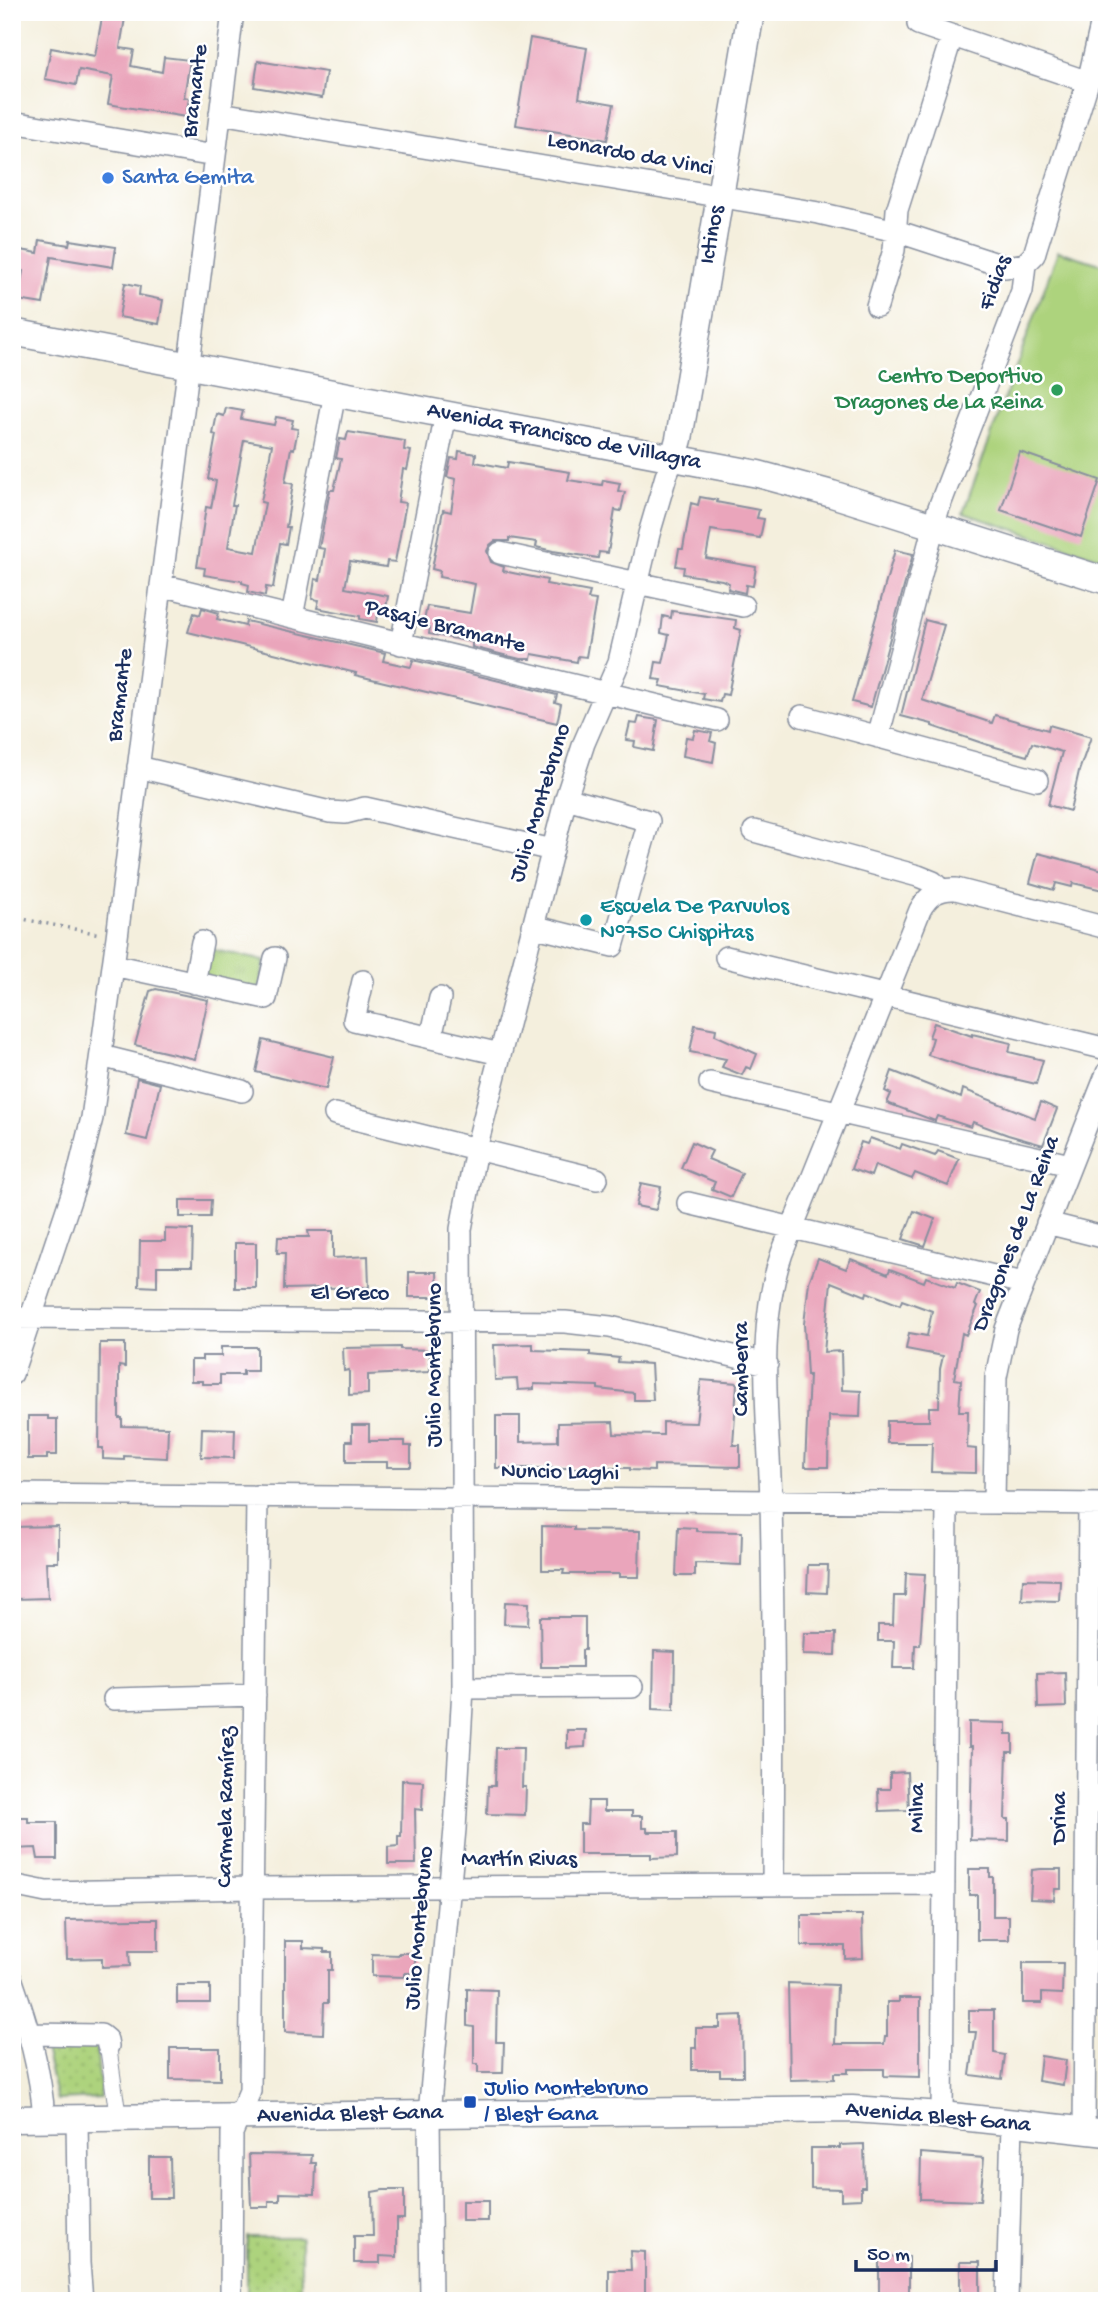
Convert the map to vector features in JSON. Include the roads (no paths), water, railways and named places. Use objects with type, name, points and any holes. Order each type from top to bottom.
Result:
[{"type":"street","name":"Bramante","points":[[12,1374],[21,1319],[85,1149],[101,1056],[233,12]]},
{"type":"street","name":"Ictinos","points":[[674,457],[751,12]]},
{"type":"street","name":"Fidias","points":[[878,737],[938,510],[1022,291],[1025,264],[1036,248],[1088,82],[1104,12]]},
{"type":"street","points":[[918,24],[1088,82]]},
{"type":"street","points":[[877,306],[894,250],[897,210],[952,36]]},
{"type":"street","name":"Leonardo da Vinci","points":[[220,113],[820,212],[896,231],[1006,267],[1025,264]]},
{"type":"street","points":[[12,122],[215,156]]},
{"type":"street","name":"Avenida Francisco de Villagra","points":[[12,332],[794,482],[1107,580]]},
{"type":"street","points":[[292,617],[335,393]]},
{"type":"street","points":[[401,644],[446,414]]},
{"type":"street","name":"Julio Montebruno","points":[[431,2301],[429,2114],[460,1771],[463,1688],[461,1229],[476,1149],[566,798],[584,743],[607,693],[626,640],[666,476],[674,457]]},
{"type":"street","points":[[500,553],[743,606]]},
{"type":"street","name":"Pasaje Bramante","points":[[161,585],[717,720]]},
{"type":"street","points":[[802,716],[1037,780]]},
{"type":"street","points":[[138,767],[330,812],[345,813],[365,807],[553,850]]},
{"type":"street","points":[[532,926],[613,946],[649,821],[566,798]]},
{"type":"street","points":[[754,831],[926,878],[941,890],[956,889],[1107,928]]},
{"type":"street","name":"Camberra","points":[[773,1885],[771,1501],[767,1364],[771,1291],[792,1227],[924,903],[941,890]]},
{"type":"street","points":[[194,983],[202,942]]},
{"type":"street","points":[[726,957],[1107,1049]]},
{"type":"street","points":[[113,965],[267,998],[275,958]]},
{"type":"street","points":[[363,981],[354,1020],[500,1054]]},
{"type":"street","points":[[431,1038],[440,998]]},
{"type":"street","points":[[101,1056],[243,1091]]},
{"type":"street","name":"Dragones de La Reina","points":[[995,1503],[996,1377],[1006,1329],[1107,1073]]},
{"type":"street","points":[[710,1083],[1070,1165]]},
{"type":"street","points":[[335,1114],[597,1179]]},
{"type":"street","points":[[688,1203],[1023,1283]]},
{"type":"street","points":[[1047,1223],[1107,1238]]},
{"type":"street","name":"El Greco","points":[[21,1319],[565,1322],[600,1325],[767,1364]]},
{"type":"street","name":"Nuncio Laghi","points":[[12,1494],[1098,1504]]},
{"type":"street","name":"Carmela Ramírez","points":[[231,2301],[232,2133],[250,2091],[257,1496]]},
{"type":"street","name":"Milna","points":[[942,2115],[947,1503]]},
{"type":"street","name":"Drina","points":[[1096,2133],[1098,1504]]},
{"type":"street","points":[[463,1688],[632,1687]]},
{"type":"street","points":[[114,1699],[255,1695]]},
{"type":"street","name":"Martín Rivas","points":[[12,1885],[46,1892],[253,1888],[944,1884]]},
{"type":"street","points":[[12,1981],[31,2034],[42,2083],[44,2119]]},
{"type":"street","points":[[31,2034],[101,2035],[107,2039],[118,2118]]},
{"type":"street","name":"Avenida Blest Gana","points":[[12,2119],[852,2109],[942,2115],[1096,2133]]},
{"type":"street","points":[[77,2118],[82,2301]]},
{"type":"street","points":[[1007,2301],[1012,2124]]},
{"type":"place","name":"Santa Gemita","points":[[108,178]]},
{"type":"place","name":"Centro Deportivo Dragones de La Reina","points":[[1057,390]]},
{"type":"place","name":"Escuela De Parvulos N°750 Chispitas","points":[[586,920]]},
{"type":"place","name":"Julio Montebruno / Blest Gana","points":[[470,2102]]}]
